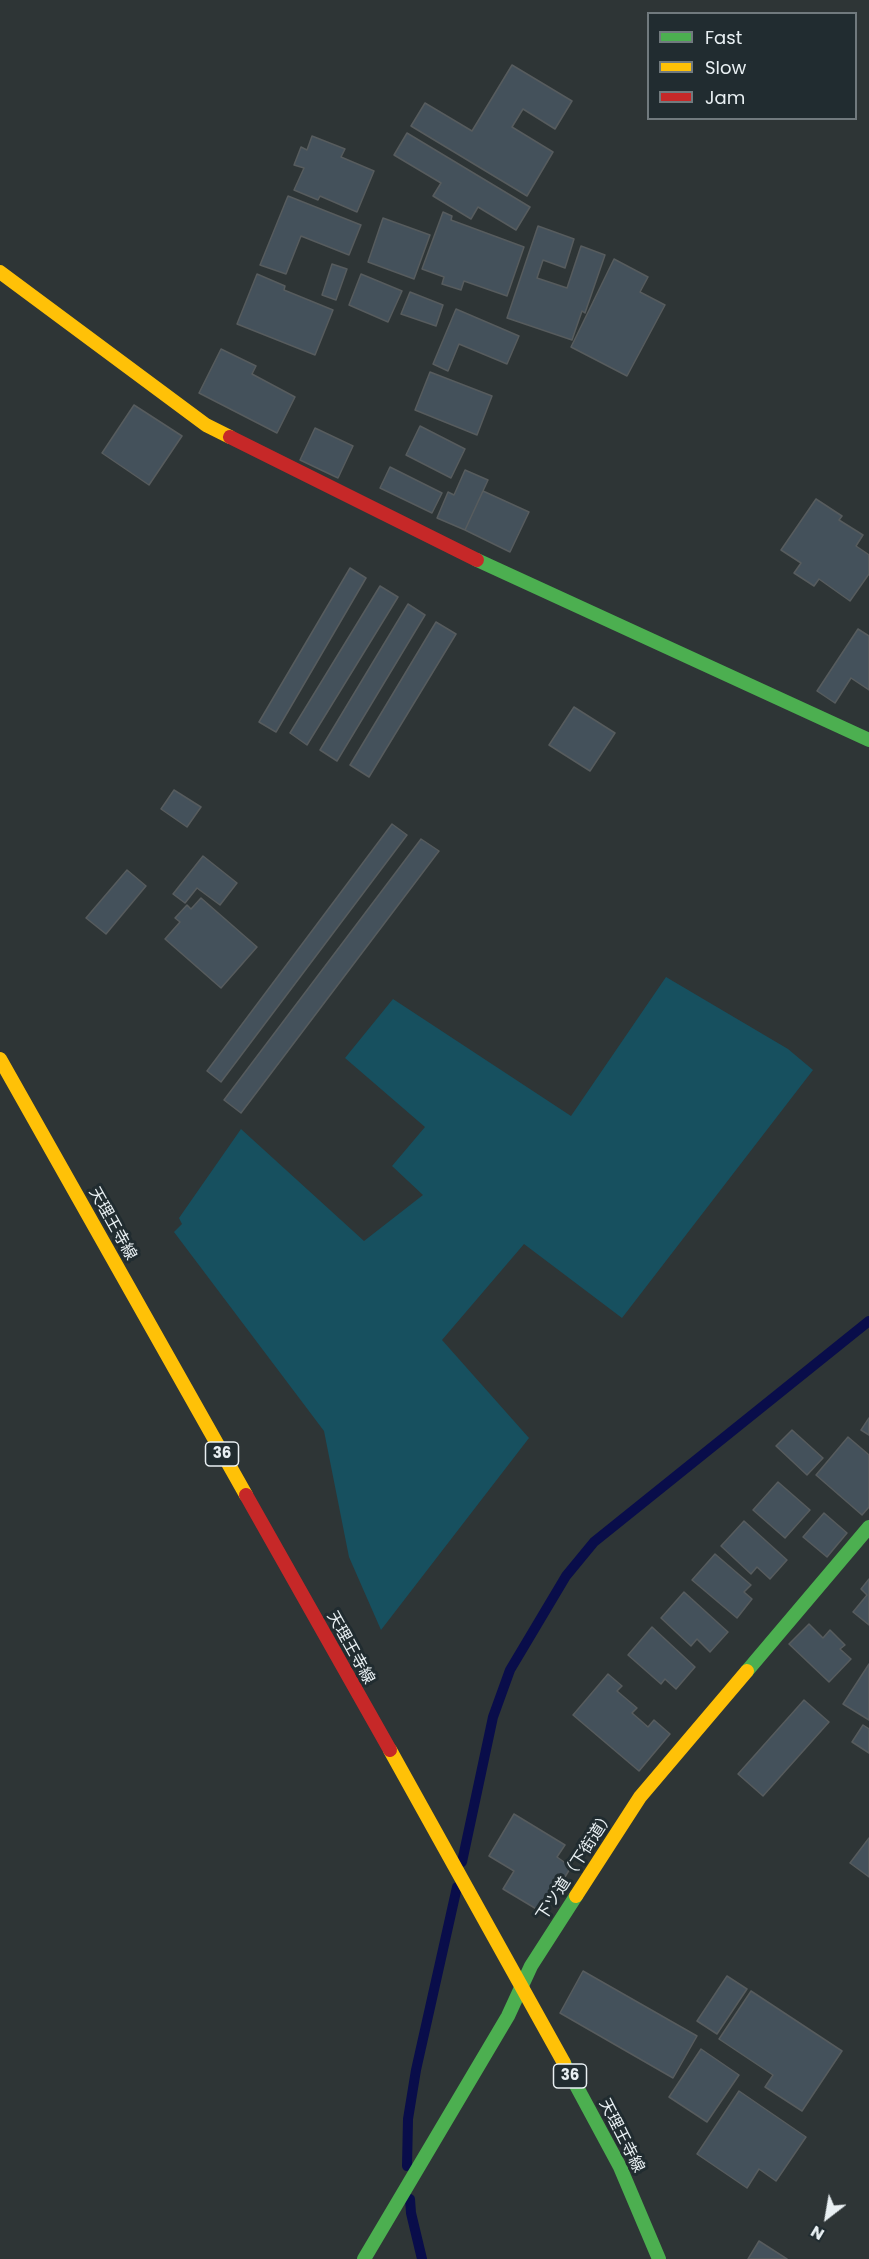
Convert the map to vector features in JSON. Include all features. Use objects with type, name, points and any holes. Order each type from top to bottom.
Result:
[{"type":"street","points":[[0,272],[206,425],[442,544],[869,740]]},
{"type":"street","name":"天理王寺線","points":[[0,1059],[445,1848],[620,2166],[659,2259]]},
{"type":"street","name":"下ツ道（下街道）","points":[[364,2259],[522,1988],[531,1966],[640,1797],[869,1527]]},
{"type":"shaded area","points":[[666,977],[788,1049],[813,1070],[622,1318],[524,1244],[442,1340],[529,1438],[381,1630],[349,1557],[324,1431],[174,1232],[182,1224],[179,1218],[241,1129],[364,1241],[423,1195],[392,1166],[425,1127],[345,1058],[393,999],[571,1116]]},
{"type":"building","points":[[512,65],[572,101],[555,129],[523,109],[512,127],[553,152],[527,196],[411,126],[425,103],[472,131]]},
{"type":"building","points":[[407,133],[530,207],[516,230],[478,207],[471,219],[433,196],[441,183],[394,155]]},
{"type":"building","points":[[312,136],[345,149],[341,157],[374,171],[357,212],[320,196],[318,200],[294,190],[304,168],[294,165],[301,147],[307,150]]},
{"type":"building","points":[[288,196],[361,225],[349,255],[301,236],[286,274],[260,265]]},
{"type":"building","points":[[443,212],[452,216],[451,220],[524,247],[507,296],[464,281],[461,290],[442,284],[444,277],[422,269]]},
{"type":"building","points":[[383,218],[430,235],[414,279],[368,262]]},
{"type":"building","points":[[538,226],[574,239],[565,268],[543,260],[537,278],[567,288],[581,246],[605,255],[585,313],[582,311],[572,340],[507,318]]},
{"type":"building","points":[[614,259],[648,277],[640,292],[665,305],[627,376],[571,347]]},
{"type":"building","points":[[332,264],[347,269],[336,300],[322,295]]},
{"type":"building","points":[[257,274],[285,286],[284,290],[333,310],[315,355],[237,324]]},
{"type":"building","points":[[361,274],[402,291],[388,322],[349,305]]},
{"type":"building","points":[[410,292],[443,305],[436,326],[401,314]]},
{"type":"building","points":[[456,309],[519,336],[507,364],[459,344],[448,371],[433,364]]},
{"type":"building","points":[[221,349],[256,366],[252,374],[295,397],[277,433],[199,393]]},
{"type":"building","points":[[430,372],[492,396],[477,435],[415,410]]},
{"type":"building","points":[[134,405],[182,436],[149,485],[102,453]]},
{"type":"building","points":[[420,426],[465,449],[451,478],[406,455]]},
{"type":"building","points":[[315,428],[353,446],[338,478],[300,460]]},
{"type":"building","points":[[390,467],[442,493],[432,513],[380,488]]},
{"type":"building","points":[[465,470],[488,480],[465,530],[437,518],[448,492],[454,495]]},
{"type":"building","points":[[483,491],[529,512],[510,552],[465,530]]},
{"type":"building","points":[[816,499],[842,516],[839,520],[863,535],[856,546],[869,555],[869,574],[850,601],[819,579],[814,586],[794,573],[801,563],[781,550]]},
{"type":"building","points":[[350,568],[366,578],[276,732],[259,722]]},
{"type":"building","points":[[380,586],[398,597],[307,745],[290,733]]},
{"type":"building","points":[[408,604],[425,615],[337,761],[320,750]]},
{"type":"building","points":[[436,622],[456,634],[369,777],[350,765]]},
{"type":"building","points":[[858,629],[869,636],[869,690],[851,678],[835,703],[817,691]]},
{"type":"building","points":[[574,707],[615,733],[590,771],[549,745]]},
{"type":"building","points":[[174,790],[201,807],[187,827],[161,809]]},
{"type":"building","points":[[392,824],[407,835],[221,1082],[207,1071]]},
{"type":"building","points":[[421,839],[439,851],[241,1113],[224,1100]]},
{"type":"building","points":[[203,856],[237,883],[220,905],[197,888],[185,903],[173,894]]},
{"type":"building","points":[[127,870],[146,886],[106,934],[86,918]]},
{"type":"building","points":[[201,898],[257,947],[221,988],[165,939],[180,922],[175,918],[187,905],[191,909]]},
{"type":"building","points":[[869,1418],[869,1435],[861,1430]]},
{"type":"building","points":[[792,1430],[823,1458],[807,1475],[776,1446]]},
{"type":"building","points":[[848,1437],[869,1455],[869,1507],[862,1515],[816,1475]]},
{"type":"building","points":[[778,1482],[810,1510],[785,1538],[753,1510]]},
{"type":"building","points":[[824,1513],[847,1533],[827,1557],[803,1537]]},
{"type":"building","points":[[744,1521],[787,1560],[770,1579],[757,1567],[751,1574],[721,1546]]},
{"type":"building","points":[[715,1554],[751,1585],[744,1592],[752,1599],[737,1618],[692,1580]]},
{"type":"building","points":[[869,1579],[869,1625],[853,1612],[867,1595],[861,1589]]},
{"type":"building","points":[[684,1592],[728,1632],[710,1652],[697,1639],[691,1646],[661,1618]]},
{"type":"building","points":[[809,1624],[823,1638],[830,1630],[845,1645],[840,1649],[851,1659],[829,1682],[789,1644]]},
{"type":"building","points":[[652,1627],[695,1667],[676,1689],[665,1679],[661,1684],[628,1655]]},
{"type":"building","points":[[869,1664],[869,1720],[843,1704]]},
{"type":"building","points":[[608,1674],[622,1686],[617,1691],[637,1708],[632,1713],[648,1727],[654,1720],[670,1734],[639,1771],[573,1715]]},
{"type":"building","points":[[804,1700],[829,1722],[763,1796],[738,1774]]},
{"type":"building","points":[[863,1725],[869,1729],[869,1753],[852,1742]]},
{"type":"building","points":[[514,1814],[565,1845],[557,1857],[571,1867],[543,1913],[503,1889],[514,1871],[489,1856]]},
{"type":"building","points":[[869,1838],[869,1877],[850,1863]]},
{"type":"building","points":[[583,1971],[697,2036],[673,2078],[560,2013]]},
{"type":"building","points":[[727,1976],[747,1989],[717,2034],[697,2021]]},
{"type":"building","points":[[751,1991],[842,2051],[802,2111],[765,2087],[773,2075],[719,2039]]},
{"type":"building","points":[[701,2049],[739,2075],[707,2122],[669,2097]]},
{"type":"building","points":[[739,2091],[806,2137],[776,2181],[759,2169],[747,2188],[697,2154]]},
{"type":"building","points":[[759,2241],[787,2259],[748,2259]]},
{"type":"waterway","points":[[462,1862],[493,1717],[510,1670],[566,1576],[594,1542],[869,1321]]},
{"type":"waterway","points":[[407,2166],[408,2119],[416,2070],[457,1887]]},
{"type":"waterway","points":[[410,2199],[422,2259]]},
{"type":"traffic: fast","points":[[477,560],[869,740]]},
{"type":"traffic: fast","points":[[747,1671],[869,1527]]},
{"type":"traffic: fast","points":[[364,2259],[508,2016],[531,1966],[576,1896]]},
{"type":"traffic: fast","points":[[564,2063],[620,2167],[659,2259]]},
{"type":"traffic: slow","points":[[0,272],[206,425],[230,437]]},
{"type":"traffic: slow","points":[[0,1059],[246,1495]]},
{"type":"traffic: slow","points":[[576,1896],[640,1797],[747,1671]]},
{"type":"traffic: slow","points":[[390,1750],[564,2063]]},
{"type":"traffic: jam","points":[[230,437],[477,560]]},
{"type":"traffic: jam","points":[[246,1495],[390,1750]]}]
